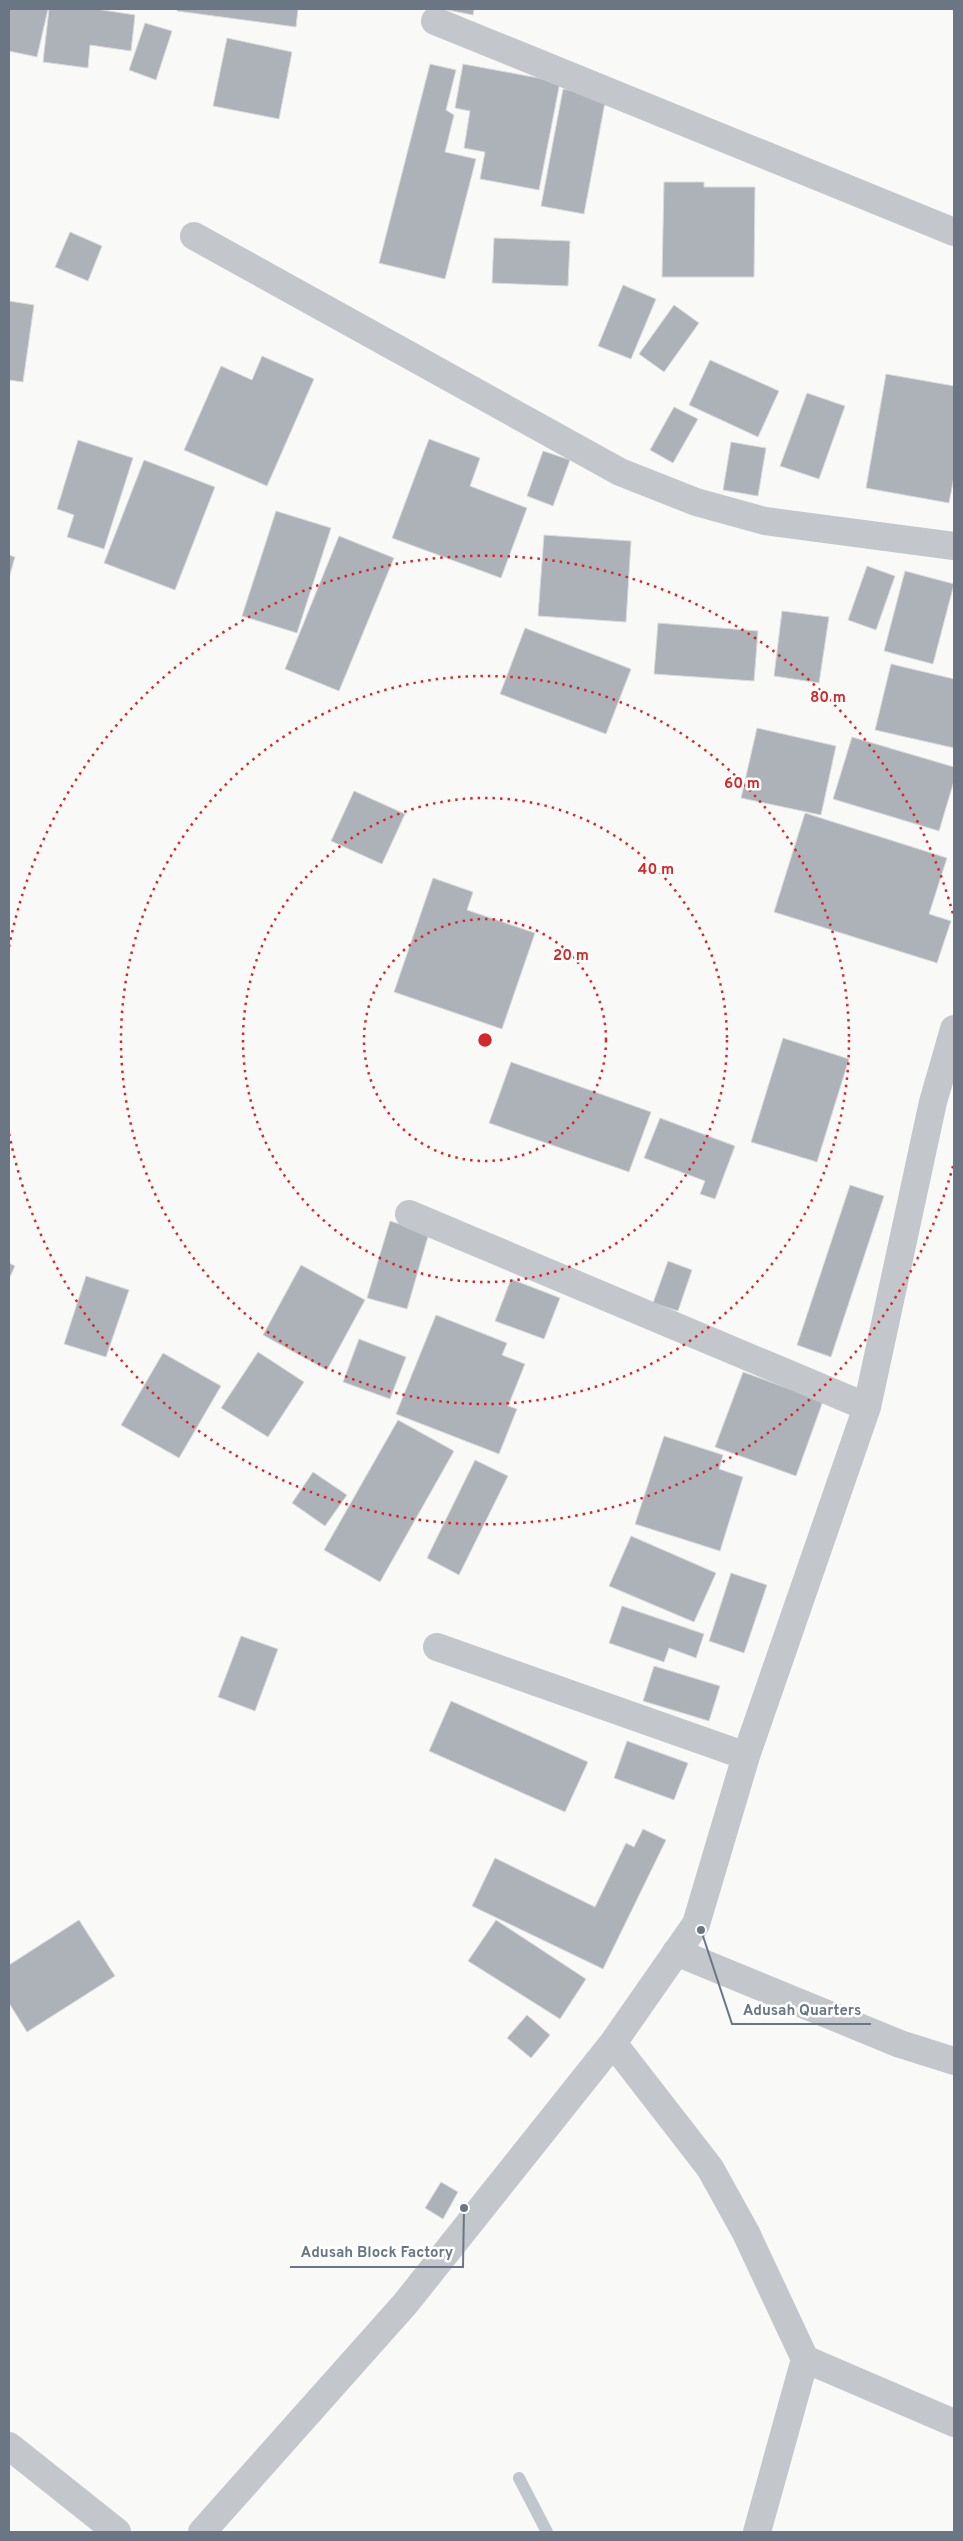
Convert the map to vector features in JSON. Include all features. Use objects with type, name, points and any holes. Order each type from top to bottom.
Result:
[{"type":"street","points":[[435,21],[954,232]]},
{"type":"street","points":[[194,236],[620,472],[696,502],[765,521],[954,546]]},
{"type":"street","points":[[202,2532],[405,2304],[613,2043],[696,1924],[746,1756],[867,1407],[933,1102],[954,1029]]},
{"type":"street","points":[[408,1214],[867,1407]]},
{"type":"street","points":[[437,1647],[746,1756]]},
{"type":"street","points":[[676,1952],[900,2044],[954,2061]]},
{"type":"street","points":[[613,2043],[710,2168],[746,2233],[805,2359],[758,2532]]},
{"type":"street","points":[[805,2359],[954,2423]]},
{"type":"street","points":[[9,2446],[117,2532]]},
{"type":"building","points":[[9,9],[48,9],[37,57],[9,51]]},
{"type":"building","points":[[49,9],[96,9],[135,15],[131,51],[90,45],[88,68],[43,62]]},
{"type":"building","points":[[177,9],[298,9],[296,27],[177,11]]},
{"type":"building","points":[[443,9],[474,9],[473,15]]},
{"type":"building","points":[[145,23],[172,31],[156,80],[129,70]]},
{"type":"building","points":[[227,38],[292,52],[279,119],[213,106]]},
{"type":"building","points":[[430,64],[456,70],[446,110],[454,115],[445,152],[476,159],[445,279],[379,263]]},
{"type":"building","points":[[463,64],[560,82],[539,190],[480,179],[485,152],[464,148],[470,111],[455,108]]},
{"type":"building","points":[[563,89],[606,97],[584,214],[541,206]]},
{"type":"building","points":[[664,182],[704,182],[704,187],[755,187],[754,277],[662,277]]},
{"type":"building","points":[[70,232],[102,246],[88,281],[55,267]]},
{"type":"building","points":[[494,238],[570,241],[568,286],[492,283]]},
{"type":"building","points":[[623,285],[656,299],[631,359],[598,346]]},
{"type":"building","points":[[9,301],[34,305],[23,382],[9,380]]},
{"type":"building","points":[[674,305],[699,323],[664,372],[639,354]]},
{"type":"building","points":[[262,356],[314,379],[267,486],[184,450],[221,366],[252,380]]},
{"type":"building","points":[[710,360],[779,391],[758,437],[689,405]]},
{"type":"building","points":[[886,374],[954,386],[954,477],[949,503],[866,488]]},
{"type":"building","points":[[807,393],[845,406],[819,479],[780,466]]},
{"type":"building","points":[[674,407],[698,419],[673,463],[650,450]]},
{"type":"building","points":[[429,439],[480,458],[470,486],[527,508],[501,578],[392,538]]},
{"type":"building","points":[[78,440],[133,458],[104,549],[67,537],[74,515],[57,509]]},
{"type":"building","points":[[731,442],[766,448],[758,496],[723,490]]},
{"type":"building","points":[[543,451],[570,460],[553,506],[527,496]]},
{"type":"building","points":[[144,460],[215,487],[175,590],[104,563]]},
{"type":"building","points":[[276,511],[331,528],[297,633],[242,616]]},
{"type":"building","points":[[544,535],[631,541],[626,622],[538,616]]},
{"type":"building","points":[[339,536],[394,558],[339,691],[285,669]]},
{"type":"building","points":[[9,555],[15,557],[9,578]]},
{"type":"building","points":[[867,566],[895,576],[876,630],[848,620]]},
{"type":"building","points":[[905,571],[954,584],[933,664],[884,651]]},
{"type":"building","points":[[782,611],[829,617],[819,683],[774,676]]},
{"type":"building","points":[[658,623],[758,631],[754,681],[654,674]]},
{"type":"building","points":[[525,628],[631,669],[606,734],[500,694]]},
{"type":"building","points":[[891,664],[954,679],[954,748],[875,730]]},
{"type":"building","points":[[757,728],[836,746],[821,815],[741,798]]},
{"type":"building","points":[[852,737],[954,767],[954,781],[939,831],[833,799]]},
{"type":"building","points":[[354,791],[405,814],[382,864],[331,841]]},
{"type":"building","points":[[805,813],[947,858],[929,914],[951,921],[937,963],[774,912]]},
{"type":"building","points":[[433,878],[473,892],[467,910],[535,933],[502,1029],[394,992]]},
{"type":"building","points":[[783,1038],[849,1059],[817,1162],[751,1142]]},
{"type":"building","points":[[511,1062],[651,1112],[629,1172],[489,1123]]},
{"type":"building","points":[[660,1118],[735,1146],[715,1199],[700,1194],[705,1181],[644,1158]]},
{"type":"building","points":[[850,1185],[884,1196],[831,1357],[797,1345]]},
{"type":"building","points":[[390,1221],[429,1233],[407,1309],[367,1298]]},
{"type":"building","points":[[668,1261],[692,1270],[678,1311],[653,1303]]},
{"type":"building","points":[[9,1263],[15,1266],[9,1279]]},
{"type":"building","points":[[301,1265],[365,1300],[327,1370],[263,1335]]},
{"type":"building","points":[[86,1276],[129,1290],[106,1357],[64,1344]]},
{"type":"building","points":[[511,1279],[560,1298],[544,1339],[495,1321]]},
{"type":"building","points":[[436,1315],[507,1343],[502,1355],[525,1364],[508,1406],[517,1409],[499,1454],[396,1414]]},
{"type":"building","points":[[359,1339],[406,1357],[390,1399],[343,1382]]},
{"type":"building","points":[[258,1352],[304,1382],[268,1437],[221,1408]]},
{"type":"building","points":[[163,1353],[221,1386],[179,1458],[121,1425]]},
{"type":"building","points":[[743,1372],[823,1401],[796,1476],[715,1447]]},
{"type":"building","points":[[398,1420],[454,1451],[380,1582],[324,1550]]},
{"type":"building","points":[[664,1436],[723,1455],[719,1469],[743,1477],[720,1551],[635,1524]]},
{"type":"building","points":[[475,1460],[508,1476],[459,1575],[427,1558]]},
{"type":"building","points":[[313,1472],[347,1495],[325,1526],[292,1503]]},
{"type":"building","points":[[631,1536],[716,1573],[694,1622],[609,1586]]},
{"type":"building","points":[[731,1573],[767,1585],[744,1653],[709,1641]]},
{"type":"building","points":[[622,1606],[704,1634],[696,1658],[669,1648],[664,1662],[609,1643]]},
{"type":"building","points":[[241,1636],[278,1649],[255,1711],[218,1697]]},
{"type":"building","points":[[654,1666],[720,1686],[709,1721],[643,1701]]},
{"type":"building","points":[[451,1701],[588,1762],[565,1812],[429,1751]]},
{"type":"building","points":[[627,1741],[688,1763],[674,1800],[614,1778]]},
{"type":"building","points":[[643,1829],[666,1840],[603,1969],[472,1906],[495,1858],[595,1907],[626,1843],[634,1847]]},
{"type":"building","points":[[79,1920],[115,1976],[27,2032],[9,2003],[9,1965]]},
{"type":"building","points":[[496,1920],[586,1979],[560,2019],[468,1961]]},
{"type":"building","points":[[527,2015],[550,2035],[531,2058],[507,2038]]},
{"type":"building","points":[[441,2182],[458,2192],[443,2219],[425,2208]]},
{"type":"waterway","points":[[519,2478],[547,2532]]},
{"type":"place","name":"Adusah Quarters","points":[[701,1930]]},
{"type":"place","name":"Adusah Block Factory","points":[[464,2208]]}]
